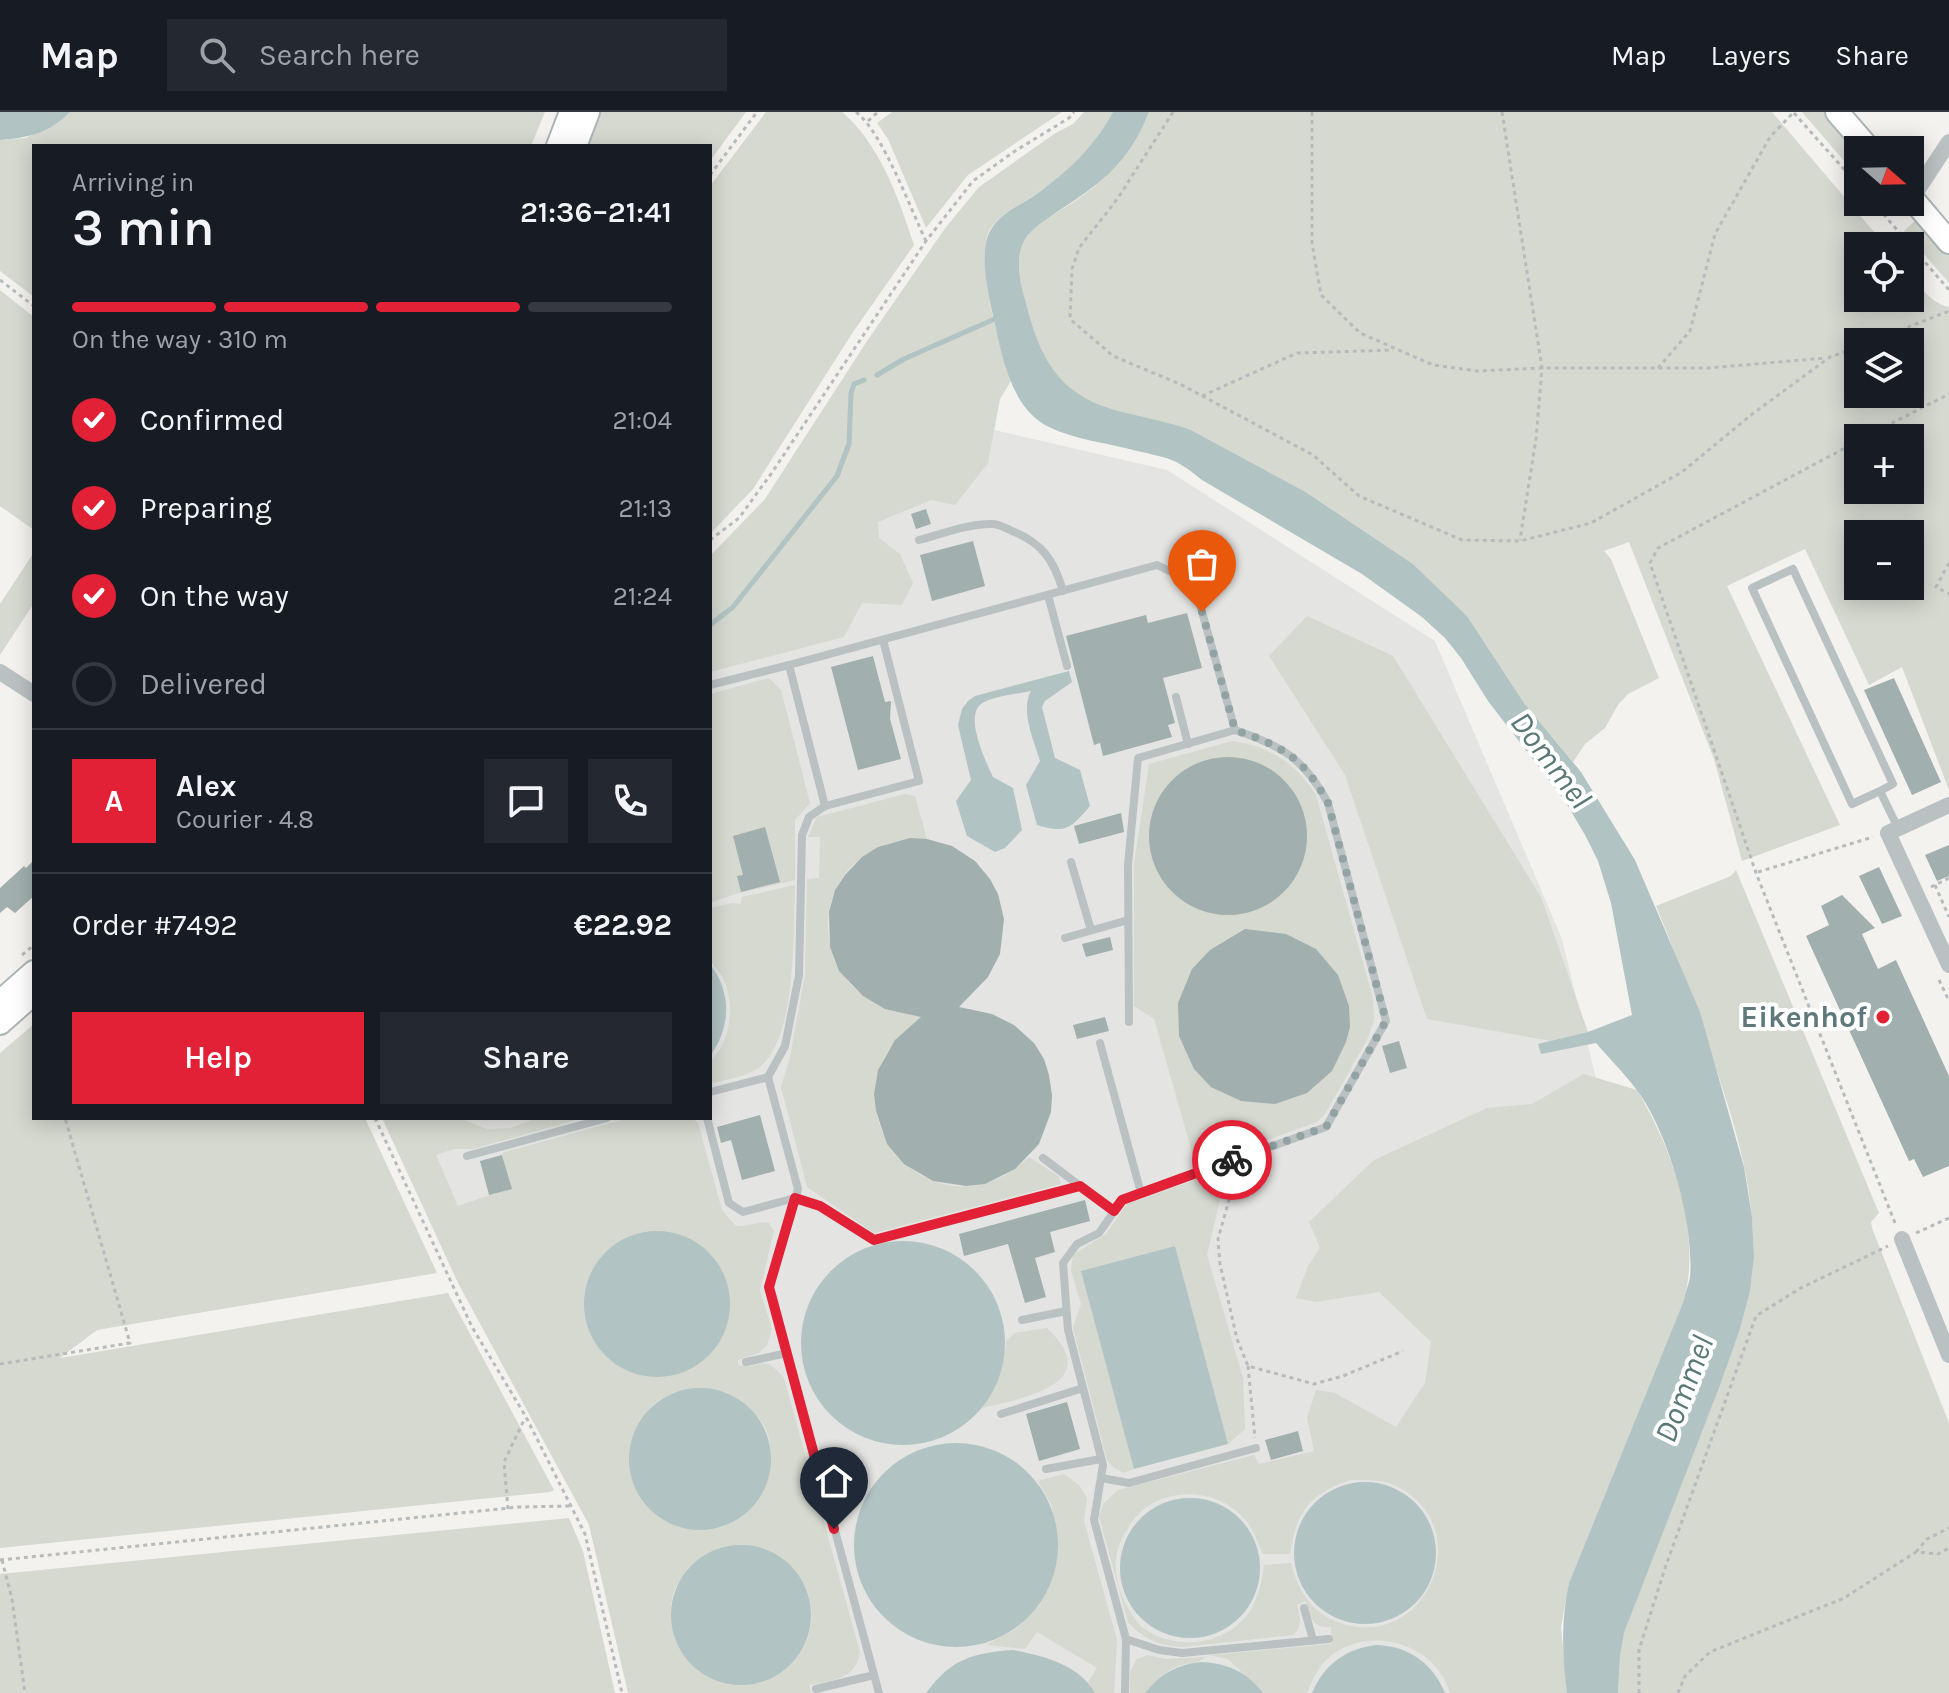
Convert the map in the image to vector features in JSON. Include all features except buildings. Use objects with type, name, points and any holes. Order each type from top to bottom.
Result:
[{"type":"main road","points":[[559,144],[571,112]]},
{"type":"main road","points":[[576,144],[588,112]]},
{"type":"main road","points":[[1837,112],[1858,136]]},
{"type":"main road","points":[[1924,212],[1949,242]]},
{"type":"main road","points":[[0,1002],[32,974]]},
{"type":"main road","points":[[0,1023],[32,995]]},
{"type":"street","points":[[1924,178],[1949,142]]},
{"type":"street","points":[[0,694],[6,676],[32,693]]},
{"type":"street","points":[[1949,805],[1893,831],[1949,965]]},
{"type":"street","points":[[1902,1239],[1949,1355]]},
{"type":"lane","points":[[919,540],[968,527],[996,524],[1031,538],[1045,552],[1059,575],[1063,591]]},
{"type":"lane","points":[[712,684],[1157,565],[1194,583],[1235,730]]},
{"type":"lane","points":[[1793,569],[1893,784],[1880,791],[1852,804],[1752,588],[1793,569]]},
{"type":"lane","points":[[1048,595],[1067,666]]},
{"type":"lane","points":[[879,1693],[769,1287],[798,1189],[768,1077],[785,1046],[799,975],[802,835],[809,817],[825,806],[919,781],[883,640]]},
{"type":"lane","points":[[789,665],[825,806]]},
{"type":"lane","points":[[1176,697],[1188,744]]},
{"type":"lane","points":[[1125,1693],[1126,1639],[1094,1520],[1101,1459],[1068,1330],[1063,1263],[1077,1244],[1099,1233],[1122,1200],[1326,1127],[1386,1021],[1328,803],[1315,778],[1296,758],[1270,742],[1235,730],[1138,758],[1128,865],[1129,1022]]},
{"type":"lane","points":[[1880,791],[1893,831]]},
{"type":"lane","points":[[1071,862],[1091,930]]},
{"type":"lane","points":[[1065,938],[1128,920]]},
{"type":"lane","points":[[1100,1043],[1141,1193]]},
{"type":"lane","points":[[712,1091],[768,1077]]},
{"type":"lane","points":[[467,1156],[599,1120]]},
{"type":"lane","points":[[708,1120],[729,1203],[743,1212],[795,1198],[820,1206],[874,1240],[1080,1186]]},
{"type":"lane","points":[[1043,1158],[1114,1211]]},
{"type":"lane","points":[[1022,1320],[1066,1311]]},
{"type":"lane","points":[[746,1362],[787,1353]]},
{"type":"lane","points":[[1001,1414],[1083,1388]]},
{"type":"lane","points":[[1101,1478],[1129,1483],[1256,1448]]},
{"type":"lane","points":[[1046,1469],[1101,1459]]},
{"type":"lane","points":[[1304,1608],[1313,1640]]},
{"type":"lane","points":[[1126,1639],[1159,1650],[1182,1653],[1329,1639]]},
{"type":"lane","points":[[816,1689],[874,1675]]},
{"type":"path","points":[[712,172],[757,112]]},
{"type":"path","points":[[856,112],[868,121],[926,241]]},
{"type":"path","points":[[868,121],[878,112]]},
{"type":"path","points":[[712,538],[739,518],[926,241],[973,181],[1074,112]]},
{"type":"path","points":[[1173,112],[1118,198],[1079,248],[1072,269],[1070,319],[1113,356],[1202,396],[1313,455],[1359,496],[1462,540],[1520,541],[1591,523],[1682,472],[1751,415],[1830,357]]},
{"type":"path","points":[[1312,112],[1312,243],[1321,295],[1360,333],[1433,365],[1477,371],[1708,368],[1830,357],[1844,352]]},
{"type":"path","points":[[1502,112],[1542,368],[1536,439],[1520,541]]},
{"type":"path","points":[[1658,368],[1690,331],[1715,234],[1770,137],[1793,112],[1844,169]]},
{"type":"path","points":[[1885,216],[1949,290]]},
{"type":"path","points":[[0,280],[32,304]]},
{"type":"path","points":[[1906,328],[1949,311]]},
{"type":"path","points":[[1202,396],[1297,353],[1398,350]]},
{"type":"path","points":[[1890,424],[1949,394]]},
{"type":"path","points":[[1844,448],[1658,548],[1650,563],[1756,873],[1902,1239]]},
{"type":"path","points":[[1949,563],[1936,587],[1949,594]]},
{"type":"path","points":[[1756,873],[1893,831]]},
{"type":"path","points":[[1935,885],[1949,917]]},
{"type":"path","points":[[0,1364],[130,1343],[66,1120]]},
{"type":"path","points":[[376,1120],[472,1327],[526,1417],[591,1552],[622,1693]]},
{"type":"path","points":[[1224,1163],[1229,1200],[1218,1239],[1220,1264],[1237,1339],[1248,1366],[1256,1448]]},
{"type":"path","points":[[1639,1693],[1639,1650],[1643,1636],[1756,1316],[1799,1289],[1949,1218]]},
{"type":"path","points":[[1248,1366],[1314,1384],[1343,1376],[1403,1351]]},
{"type":"path","points":[[508,1509],[504,1462],[526,1417]]},
{"type":"path","points":[[25,1693],[12,1599],[1,1560],[508,1509],[571,1506]]},
{"type":"path","points":[[1678,1693],[1685,1676],[1710,1652],[1844,1598],[1916,1552],[1927,1539],[1949,1528]]},
{"type":"path","points":[[1916,1552],[1938,1554],[1949,1548]]},
{"type":"shaded area","points":[[70,112],[545,112],[532,144],[32,144],[32,295],[0,271],[0,140],[26,138]]},
{"type":"shaded area","points":[[595,112],[746,112],[712,158],[712,144],[584,144]]},
{"type":"shaded area","points":[[766,112],[842,112],[878,156],[895,191],[914,245],[853,332],[753,489],[712,532],[712,183]]},
{"type":"shaded area","points":[[892,112],[1062,112],[968,175],[926,228],[888,139],[877,123]]},
{"type":"shaded area","points":[[1084,112],[1113,112],[1079,159],[1045,188],[998,219],[990,230],[986,244],[990,305],[1011,381],[1000,399],[988,463],[955,505],[931,500],[878,522],[879,538],[900,554],[913,583],[902,605],[862,603],[844,637],[712,671],[712,554],[765,499],[867,341],[946,227],[979,187],[1073,124]]},
{"type":"shaded area","points":[[1149,112],[1772,112],[1844,197],[1844,216],[1860,216],[1874,232],[1844,232],[1844,312],[1924,312],[1924,291],[1932,299],[1949,307],[1949,790],[1902,667],[1869,685],[1805,549],[1727,586],[1840,825],[1742,861],[1714,759],[1629,542],[1604,551],[1611,559],[1659,678],[1628,694],[1605,728],[1585,744],[1573,762],[1524,703],[1467,616],[1413,564],[1304,491],[1191,430],[1095,403],[1064,382],[1044,354],[1030,319],[1020,275],[1021,250],[1028,235],[1109,174],[1135,141]]},
{"type":"shaded area","points":[[1802,112],[1827,112],[1847,136],[1844,136],[1844,161]]},
{"type":"shaded area","points":[[1918,218],[1949,254],[1949,283],[1924,254],[1924,232],[1904,231]]},
{"type":"shaded area","points":[[0,290],[32,315],[32,529],[0,506]]},
{"type":"shaded area","points":[[912,411],[1167,470],[1435,641],[1562,939],[1637,1246],[1522,1693],[644,1693],[601,1477],[482,1273],[415,1120],[712,1120],[712,637]]},
{"type":"shaded area","points":[[32,555],[32,606],[0,655],[0,604]]},
{"type":"shaded area","points":[[1307,616],[1393,656],[1541,897],[1588,1032],[1551,1041],[1427,1019],[1345,775],[1269,656]]},
{"type":"shaded area","points":[[769,678],[781,690],[810,803],[795,820],[795,880],[712,902],[712,693]]},
{"type":"shaded area","points":[[1232,741],[1258,747],[1280,758],[1299,773],[1316,795],[1373,998],[1374,1020],[1367,1040],[1325,1114],[1317,1122],[1196,1166],[1154,1019],[1134,1006],[1134,865],[1149,764]]},
{"type":"shaded area","points":[[905,794],[915,796],[927,839],[886,845],[855,863],[836,890],[828,921],[832,953],[849,982],[878,1004],[923,1018],[889,1049],[875,1085],[878,1120],[894,1151],[921,1175],[954,1186],[991,1181],[1029,1157],[1058,1176],[1061,1184],[874,1233],[807,1187],[781,1087],[790,1057],[805,975],[807,879],[819,878],[820,837],[808,837],[817,817]]},
{"type":"shaded area","points":[[1736,870],[1879,1213],[1871,1222],[1872,1228],[1949,1423],[1949,1693],[1618,1693],[1624,1633],[1740,1329],[1753,1266],[1750,1198],[1738,1140],[1711,1054],[1656,906],[1731,876]]},
{"type":"shaded area","points":[[795,885],[793,954],[787,1006],[782,1030],[762,1065],[751,1072],[712,1083],[712,1060],[726,1034],[730,1001],[724,980],[712,963],[712,908],[741,904],[742,897]]},
{"type":"shaded area","points":[[32,1026],[32,1120],[366,1120],[437,1273],[97,1330],[60,1358],[448,1293],[554,1490],[0,1548],[0,1053]]},
{"type":"shaded area","points":[[1584,1074],[1637,1090],[1662,1139],[1681,1192],[1689,1246],[1689,1273],[1684,1300],[1569,1583],[1561,1627],[1567,1693],[1450,1693],[1442,1675],[1430,1661],[1397,1643],[1378,1640],[1360,1642],[1326,1660],[1307,1693],[1263,1693],[1228,1659],[1210,1655],[1332,1644],[1331,1627],[1316,1624],[1305,1601],[1297,1605],[1299,1625],[1293,1635],[1182,1647],[1159,1643],[1140,1633],[1128,1622],[1099,1517],[1103,1504],[1118,1490],[1254,1455],[1259,1464],[1314,1451],[1307,1418],[1316,1390],[1335,1393],[1396,1427],[1425,1383],[1431,1342],[1379,1292],[1316,1302],[1296,1298],[1308,1266],[1320,1248],[1309,1222],[1374,1160],[1487,1108],[1532,1104]],"holes":[[[1351,1480],[1393,1484],[1422,1505],[1435,1529],[1438,1555],[1432,1580],[1419,1602],[1399,1619],[1373,1627],[1332,1620],[1308,1601],[1291,1563],[1264,1565],[1260,1588],[1250,1611],[1240,1623],[1214,1638],[1199,1642],[1169,1640],[1142,1627],[1128,1608],[1119,1587],[1116,1558],[1128,1528],[1148,1506],[1187,1494],[1214,1498],[1247,1522],[1263,1554],[1290,1554],[1296,1527],[1307,1506],[1325,1491]]]},
{"type":"shaded area","points":[[383,1120],[464,1120],[487,1129],[511,1128],[532,1120],[576,1120],[473,1149],[454,1149],[436,1155],[458,1206],[511,1188],[502,1153],[622,1120],[695,1120],[698,1123],[722,1210],[736,1226],[769,1223],[774,1231],[760,1290],[772,1329],[767,1345],[759,1353],[738,1360],[738,1365],[766,1364],[784,1378],[860,1652],[857,1661],[842,1677],[809,1685],[811,1693],[628,1693],[589,1525],[458,1283]],"holes":[[[704,1388],[736,1402],[763,1423],[771,1451],[766,1481],[752,1507],[729,1524],[701,1530],[675,1524],[662,1517],[641,1496],[631,1475],[643,1420],[650,1408],[671,1395]],[[740,1545],[777,1556],[796,1571],[811,1607],[809,1635],[796,1659],[783,1671],[748,1680],[713,1676],[686,1657],[677,1642],[671,1608],[676,1587],[681,1579],[715,1553]]]},
{"type":"shaded area","points":[[1212,1174],[1220,1180],[1220,1200],[1207,1255],[1243,1378],[1245,1429],[1228,1444],[1175,1246],[1082,1271],[1134,1469],[1124,1473],[1107,1460],[1073,1328],[1081,1304],[1071,1270],[1073,1255],[1106,1234],[1127,1204]]},
{"type":"shaded area","points":[[1047,1328],[1063,1347],[1068,1363],[1063,1375],[1037,1393],[982,1408],[1000,1375],[1007,1340],[1015,1333]]},
{"type":"shaded area","points":[[1064,1474],[1079,1485],[1087,1498],[1084,1521],[1117,1640],[1114,1693],[1095,1693],[1088,1682],[1097,1668],[1037,1632],[1025,1649],[986,1645],[1016,1629],[1039,1605],[1055,1570],[1052,1506],[1038,1481]]},
{"type":"shaded area","points":[[569,1518],[583,1551],[615,1693],[0,1693],[0,1574]]},
{"type":"shaded area","points":[[1147,1655],[1166,1659],[1205,1657],[1170,1670],[1145,1693],[1130,1693],[1130,1673],[1136,1660]]},
{"type":"water","points":[[0,112],[70,112],[38,133],[0,140]]},
{"type":"water","name":"Dommel","points":[[1113,112],[1149,112],[1135,141],[1118,164],[1098,183],[1038,226],[1028,235],[1021,250],[1020,275],[1030,319],[1053,369],[1064,382],[1095,403],[1191,430],[1304,491],[1413,564],[1467,616],[1524,703],[1581,772],[1635,860],[1700,1012],[1744,1167],[1752,1217],[1754,1257],[1750,1291],[1720,1385],[1624,1633],[1618,1693],[1567,1693],[1563,1638],[1566,1597],[1684,1300],[1690,1277],[1690,1256],[1684,1205],[1677,1179],[1659,1128],[1636,1089],[1596,1043],[1541,1054],[1538,1044],[1588,1032],[1632,1015],[1611,903],[1598,861],[1565,801],[1488,701],[1461,658],[1422,617],[1362,574],[1178,463],[1059,431],[1035,418],[1024,406],[1009,376],[992,311],[985,268],[988,236],[1001,218],[1069,168]]},
{"type":"water","points":[[1069,671],[1072,682],[1045,701],[1042,707],[1055,758],[1080,770],[1090,806],[1068,827],[1055,829],[1037,825],[1026,785],[1040,761],[1027,716],[1031,691],[992,699],[976,710],[975,729],[982,751],[993,777],[1013,788],[1022,830],[1005,848],[995,852],[967,836],[956,801],[971,780],[958,725],[962,709],[975,696]]},
{"type":"water","points":[[712,967],[722,987],[726,1010],[712,1053]]},
{"type":"water","points":[[657,1231],[685,1237],[709,1252],[724,1276],[730,1304],[724,1332],[709,1356],[685,1371],[657,1377],[629,1371],[605,1356],[590,1332],[584,1304],[590,1276],[605,1252],[629,1237]]},
{"type":"water","points":[[903,1241],[942,1248],[975,1271],[998,1304],[1005,1343],[998,1382],[975,1415],[942,1438],[903,1445],[864,1438],[831,1415],[808,1382],[801,1343],[808,1304],[831,1271],[864,1248]]},
{"type":"water","points":[[1175,1246],[1228,1444],[1134,1469],[1081,1271]]},
{"type":"water","points":[[700,1388],[727,1394],[750,1409],[765,1432],[771,1459],[765,1486],[750,1509],[727,1524],[700,1530],[673,1524],[650,1509],[635,1486],[629,1459],[635,1432],[650,1409],[673,1394]]},
{"type":"water","points":[[956,1443],[995,1450],[1028,1473],[1051,1506],[1058,1545],[1051,1584],[1028,1617],[995,1640],[956,1647],[917,1640],[884,1617],[861,1584],[854,1545],[861,1506],[884,1473],[917,1450]]},
{"type":"water","points":[[1365,1482],[1392,1488],[1415,1503],[1430,1526],[1436,1553],[1430,1580],[1415,1603],[1392,1618],[1365,1624],[1338,1618],[1315,1603],[1300,1580],[1294,1553],[1300,1526],[1315,1503],[1338,1488]]},
{"type":"water","points":[[1190,1498],[1217,1503],[1240,1518],[1255,1541],[1260,1568],[1255,1595],[1240,1618],[1217,1633],[1190,1638],[1163,1633],[1140,1618],[1125,1595],[1120,1568],[1125,1541],[1140,1518],[1163,1503]]},
{"type":"water","points":[[741,1545],[768,1550],[791,1565],[806,1588],[811,1615],[806,1642],[791,1665],[768,1680],[741,1685],[714,1680],[691,1665],[676,1642],[671,1615],[676,1588],[691,1565],[714,1550]]},
{"type":"water","points":[[1377,1645],[1399,1649],[1418,1658],[1434,1673],[1445,1693],[1312,1693],[1323,1674],[1338,1659]]},
{"type":"water","points":[[1013,1650],[1069,1668],[1095,1693],[926,1693],[944,1672],[964,1660],[986,1653]]},
{"type":"water","points":[[1201,1662],[1236,1670],[1263,1693],[1145,1693],[1169,1672]]},
{"type":"waterway","points":[[877,375],[904,359],[999,317]]},
{"type":"waterway","points":[[712,623],[733,607],[837,476],[849,444],[851,393],[854,384],[864,380]]},
{"type":"way so far","points":[[1202,612],[1235,730],[1270,742],[1296,758],[1315,778],[1328,803],[1386,1021],[1326,1127],[1232,1160]]},
{"type":"place","name":"Eikenhof","points":[[1883,1017]]},
{"type":"route","points":[[834,1529],[769,1287],[795,1198],[820,1206],[874,1240],[1080,1186],[1114,1211],[1122,1200],[1232,1160]]}]
